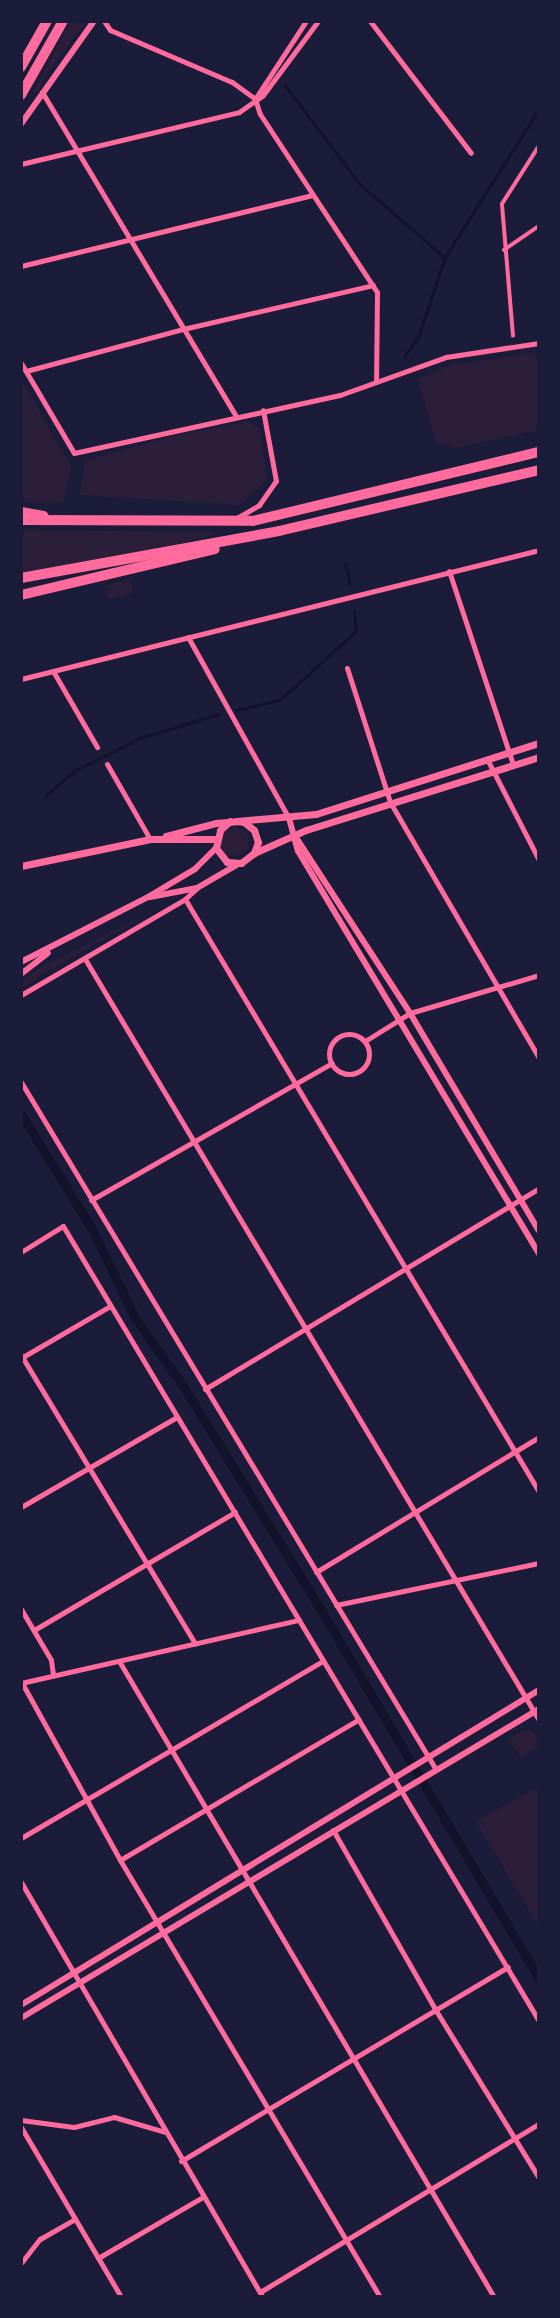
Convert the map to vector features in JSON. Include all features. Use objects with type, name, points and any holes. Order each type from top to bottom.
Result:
[{"type":"highway","points":[[21,67],[47,21]]},
{"type":"highway","points":[[21,95],[63,21]]},
{"type":"highway","points":[[21,520],[227,523],[268,519],[539,450]]},
{"type":"highway","points":[[21,595],[279,531],[539,471]]},
{"type":"highway","points":[[21,512],[69,521]]},
{"type":"highway","points":[[21,578],[279,531]]},
{"type":"main road","points":[[21,866],[234,821],[316,814],[539,743]]},
{"type":"main road","points":[[166,836],[216,844],[227,862],[241,863],[254,853],[294,835],[390,802],[539,757]]},
{"type":"main road","points":[[216,844],[234,821]]},
{"type":"main road","points":[[234,821],[249,825],[257,836],[254,853]]},
{"type":"street","points":[[21,124],[94,21]]},
{"type":"street","points":[[104,21],[110,30],[232,82],[255,99],[312,195],[373,285],[380,303],[376,382]]},
{"type":"street","points":[[255,99],[306,21]]},
{"type":"street","points":[[21,164],[239,112],[263,95],[318,21]]},
{"type":"street","points":[[370,21],[471,153]]},
{"type":"street","points":[[42,93],[235,415]]},
{"type":"street","points":[[513,335],[502,204],[539,146]]},
{"type":"street","points":[[21,266],[312,195]]},
{"type":"street","points":[[504,250],[539,226]]},
{"type":"street","points":[[26,371],[183,328],[373,285]]},
{"type":"street","points":[[21,363],[74,453],[235,415],[330,397],[446,357],[539,343]]},
{"type":"street","points":[[227,523],[270,494],[276,475],[263,410]]},
{"type":"street","points":[[21,679],[539,550]]},
{"type":"street","points":[[449,571],[513,765]]},
{"type":"street","points":[[188,637],[289,818],[298,851],[401,1017],[539,1253]]},
{"type":"street","points":[[347,668],[390,802],[539,1058]]},
{"type":"street","points":[[53,671],[97,747]]},
{"type":"street","points":[[487,759],[539,860]]},
{"type":"street","points":[[107,764],[150,839]]},
{"type":"street","points":[[294,835],[410,1013],[539,1231]]},
{"type":"street","points":[[21,962],[52,950],[195,869],[216,844]]},
{"type":"street","points":[[21,995],[241,863]]},
{"type":"street","points":[[148,897],[197,888]]},
{"type":"street","points":[[185,899],[293,1083],[407,1265],[539,1492]]},
{"type":"street","points":[[21,974],[52,950]]},
{"type":"street","points":[[85,959],[413,1512],[526,1698],[537,1710],[539,1720]]},
{"type":"street","points":[[365,1041],[410,1013],[539,975]]},
{"type":"street","points":[[354,1034],[365,1041],[368,1060],[359,1071],[347,1073],[332,1063],[331,1045],[340,1036],[354,1034]]},
{"type":"street","points":[[92,1200],[332,1063]]},
{"type":"street","points":[[21,1083],[435,1768]]},
{"type":"street","points":[[205,1389],[303,1326],[518,1197],[539,1188]]},
{"type":"street","points":[[21,1252],[63,1226],[402,1788],[539,2021]]},
{"type":"street","points":[[110,1306],[21,1357],[195,1644]]},
{"type":"street","points":[[21,1507],[177,1417]]},
{"type":"street","points":[[316,1572],[539,1437]]},
{"type":"street","points":[[34,1630],[235,1512]]},
{"type":"street","points":[[335,1605],[539,1563]]},
{"type":"street","points":[[21,1608],[51,1660],[53,1674]]},
{"type":"street","points":[[299,1620],[21,1683],[120,1860],[380,2297]]},
{"type":"street","points":[[119,1661],[251,1880],[494,2297]]},
{"type":"street","points":[[21,1839],[323,1661]]},
{"type":"street","points":[[21,2005],[430,1760],[539,1690]]},
{"type":"street","points":[[21,2018],[435,1768],[537,1710]]},
{"type":"street","points":[[120,1860],[359,1719]]},
{"type":"street","points":[[333,1830],[435,2009],[539,2178]]},
{"type":"street","points":[[21,1882],[201,2197],[262,2295],[345,2239],[539,2124]]},
{"type":"street","points":[[181,2161],[268,2112],[508,1967]]},
{"type":"street","points":[[21,2120],[74,2127],[114,2117],[165,2133]]},
{"type":"street","points":[[21,2127],[121,2297]]},
{"type":"street","points":[[98,2258],[201,2197]]},
{"type":"street","points":[[21,2263],[40,2239],[75,2219]]},
{"type":"shaded area","points":[[71,21],[87,21],[43,79],[39,92],[32,94]]},
{"type":"shaded area","points":[[539,352],[539,430],[456,448],[436,443],[418,379],[451,365]]},
{"type":"shaded area","points":[[21,379],[71,467],[63,503],[21,502]]},
{"type":"shaded area","points":[[249,421],[260,429],[267,480],[240,505],[80,495],[85,461],[170,436]]},
{"type":"shaded area","points":[[21,530],[212,532],[213,535],[95,564],[21,574]]},
{"type":"shaded area","points":[[130,579],[133,593],[108,599],[105,586]]},
{"type":"shaded area","points":[[235,828],[245,832],[249,842],[245,852],[235,856],[225,852],[221,842],[225,832]]},
{"type":"shaded area","points":[[164,905],[21,989],[21,980],[42,967]]},
{"type":"shaded area","points":[[523,1730],[533,1731],[539,1746],[521,1758],[508,1739]]},
{"type":"shaded area","points":[[539,1786],[539,1928],[476,1821]]},
{"type":"waterway","points":[[285,85],[360,184],[443,256]]},
{"type":"waterway","points":[[405,356],[419,335],[445,257],[539,109]]},
{"type":"waterway","points":[[346,564],[347,569]]},
{"type":"waterway","points":[[348,572],[350,584]]},
{"type":"waterway","points":[[237,710],[280,700],[356,631],[354,612]]},
{"type":"waterway","points":[[46,795],[76,770],[140,738],[218,714]]},
{"type":"waterway","points":[[21,1114],[92,1229],[135,1318],[185,1389],[321,1610],[539,1979]]}]
